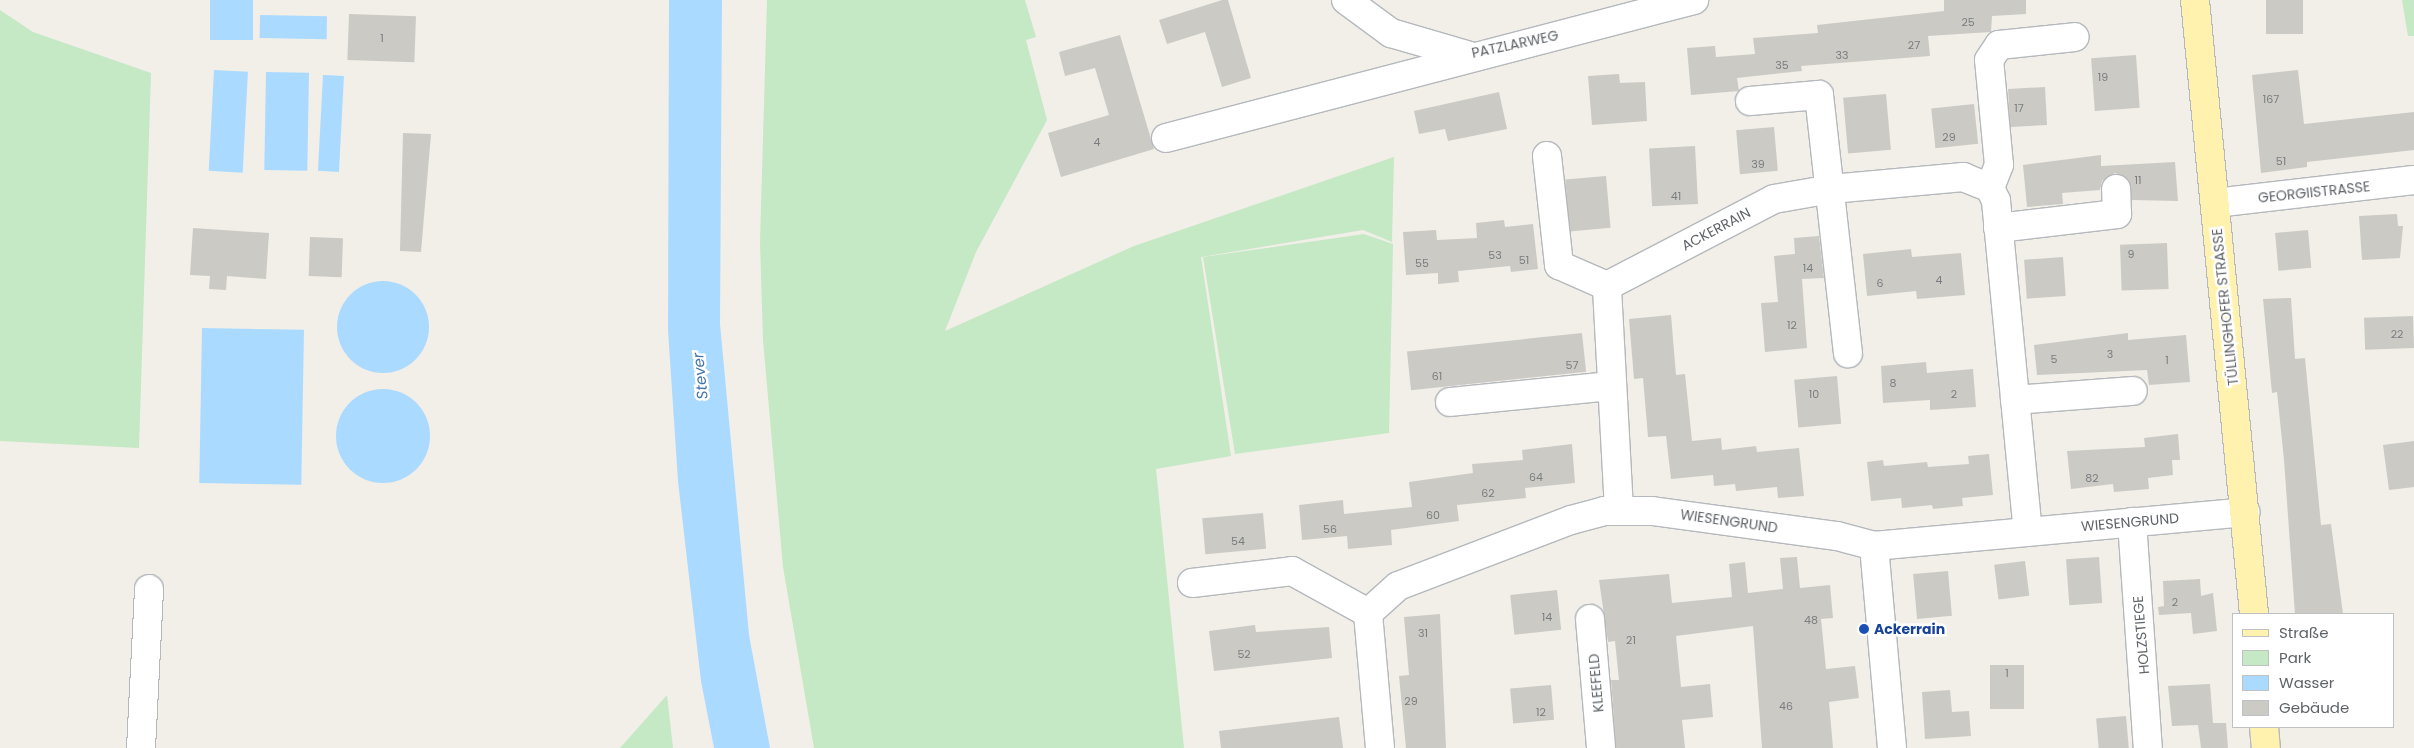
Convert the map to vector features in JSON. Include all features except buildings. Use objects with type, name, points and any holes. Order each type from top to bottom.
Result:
[{"type":"main road","name":"TÜLLINGHOFER STRASSE","points":[[2195,0],[2246,512],[2254,613]]},
{"type":"main road","points":[[2264,728],[2266,748]]},
{"type":"street","name":"PATZLARWEG","points":[[1346,0],[1391,33],[1470,56],[1694,0]]},
{"type":"street","points":[[2028,531],[1998,228],[1990,188],[1999,165],[1989,60],[1999,45],[2075,37]]},
{"type":"street","points":[[1166,138],[1470,56]]},
{"type":"street","points":[[1750,101],[1818,94],[1831,189],[1848,353]]},
{"type":"street","points":[[1547,156],[1559,265],[1607,286],[1609,386],[1619,510]]},
{"type":"street","name":"ACKERRAIN","points":[[1607,286],[1774,199],[1831,189],[1963,177],[1990,188]]},
{"type":"street","name":"GEORGIISTRASSE","points":[[2215,203],[2414,180]]},
{"type":"street","points":[[1998,228],[2117,214],[2116,189]]},
{"type":"street","points":[[1450,402],[1609,386]]},
{"type":"street","points":[[2015,400],[2133,391]]},
{"type":"street","name":"WIESENGRUND","points":[[1368,613],[1398,586],[1572,520],[1619,510],[1837,536],[1874,546],[2246,512]]},
{"type":"street","name":"HOLZSTIEGE","points":[[2132,522],[2148,748]]},
{"type":"street","points":[[1874,546],[1892,748]]},
{"type":"street","points":[[1192,583],[1292,571],[1368,613],[1380,748]]},
{"type":"street","points":[[141,748],[148,589]]},
{"type":"street","name":"KLEEFELD","points":[[1590,619],[1601,748]]},
{"type":"green space","points":[[767,0],[1025,0],[1036,37],[1026,40],[1047,120],[976,252],[945,331],[1134,246],[1394,157],[1392,242],[1363,230],[1201,257],[1231,456],[1156,469],[1184,748],[814,748],[783,567],[763,340],[760,242]]},
{"type":"green space","points":[[2402,0],[2414,0],[2414,36],[2408,36]]},
{"type":"green space","points":[[0,10],[33,32],[151,73],[139,448],[0,441]]},
{"type":"green space","points":[[1364,234],[1393,244],[1389,433],[1235,454],[1203,257]]},
{"type":"green space","points":[[667,695],[673,748],[620,748]]},
{"type":"water","points":[[210,0],[253,0],[253,40],[210,40]]},
{"type":"water","name":"Stever","points":[[669,0],[722,0],[720,324],[749,635],[770,748],[714,748],[701,681],[678,481],[668,330]]},
{"type":"water","points":[[260,15],[327,16],[327,39],[260,38]]},
{"type":"water","points":[[214,70],[248,72],[243,173],[209,171]]},
{"type":"water","points":[[266,72],[309,73],[307,171],[264,170]]},
{"type":"water","points":[[323,75],[344,76],[339,172],[318,171]]},
{"type":"water","points":[[383,281],[401,285],[416,294],[425,309],[429,327],[425,345],[416,360],[401,369],[383,373],[365,369],[350,360],[341,345],[337,327],[341,309],[350,294],[365,285]]},
{"type":"water","points":[[202,328],[304,330],[301,485],[199,483]]},
{"type":"water","points":[[383,389],[401,392],[417,402],[427,418],[430,436],[427,454],[417,470],[401,480],[383,483],[365,480],[349,470],[339,454],[336,436],[339,418],[349,402],[365,392]]},
{"type":"place","name":"Ackerrain","points":[[1864,629]]}]
